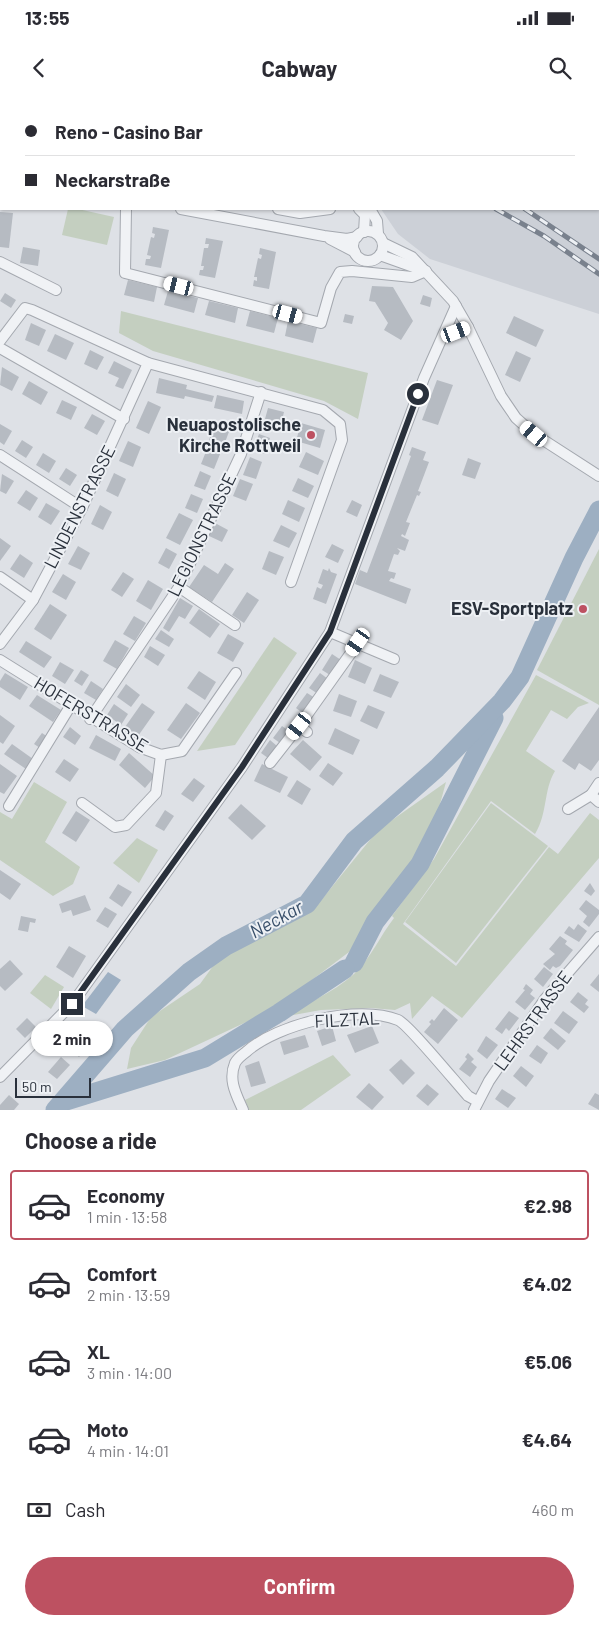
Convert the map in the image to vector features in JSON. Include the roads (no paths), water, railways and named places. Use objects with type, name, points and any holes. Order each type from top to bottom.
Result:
[{"type":"street","points":[[126,210],[125,273],[321,322],[331,288],[340,272],[352,271],[412,278],[426,271]]},
{"type":"street","points":[[186,210],[324,236],[347,238],[361,234],[380,239],[412,257],[456,306],[509,410],[534,434],[596,474]]},
{"type":"street","points":[[284,210],[300,213],[322,210]]},
{"type":"street","points":[[355,252],[354,245],[361,234],[365,216],[360,210]]},
{"type":"street","points":[[371,210],[377,221],[380,255]]},
{"type":"street","points":[[324,236],[355,252],[359,257],[367,261],[374,260],[380,255]]},
{"type":"street","points":[[380,255],[426,271]]},
{"type":"street","points":[[0,262],[56,290]]},
{"type":"street","points":[[0,1077],[72,1004],[242,767],[330,632],[424,378],[456,306]]},
{"type":"street","points":[[0,341],[20,312],[25,308],[148,363],[323,410],[340,424],[342,440],[340,448],[291,582]]},
{"type":"street","points":[[443,337],[468,327]]},
{"type":"street","points":[[0,348],[124,419]]},
{"type":"street","name":"LINDENSTRASSE","points":[[0,644],[33,600],[82,508],[148,363]]},
{"type":"street","name":"LEGIONSTRASSE","points":[[90,718],[179,587],[241,454],[261,392]]},
{"type":"street","points":[[0,455],[82,508]]},
{"type":"street","points":[[0,576],[33,600]]},
{"type":"street","points":[[179,587],[235,625]]},
{"type":"street","points":[[330,632],[358,642],[394,659]]},
{"type":"street","points":[[270,763],[303,729],[358,642]]},
{"type":"street","name":"HOFERSTRASSE","points":[[0,660],[139,747],[162,755],[182,751],[236,673]]},
{"type":"street","points":[[9,806],[71,705]]},
{"type":"street","points":[[82,804],[115,827],[126,825],[156,793],[162,755]]},
{"type":"street","points":[[568,809],[595,799],[599,783]]},
{"type":"street","name":"LEHRSTRASSE","points":[[476,1106],[545,1000],[599,937]]},
{"type":"street","name":"FILZTAL","points":[[243,1110],[232,1084],[235,1061],[270,1035],[316,1019],[376,1015],[400,1021],[476,1106]]},
{"type":"water","points":[[108,972],[121,980],[96,1014],[82,1006]]},
{"type":"waterway","name":"Neckar","points":[[55,1110],[125,1029],[189,972],[226,946],[307,904],[354,841],[437,768],[502,701],[520,677],[574,558],[599,510]]},
{"type":"waterway","name":"Neckar","points":[[354,963],[375,922],[420,864],[494,718]]},
{"type":"waterway","name":"Neckar","points":[[63,1102],[205,1058],[279,1013],[345,969]]},
{"type":"railway","points":[[498,210],[544,236],[599,274]]},
{"type":"railway","points":[[526,210],[599,259]]},
{"type":"place","name":"Neuapostolische Kirche Rottweil","points":[[311,435]]},
{"type":"place","name":"ESV-Sportplatz","points":[[583,609]]}]
